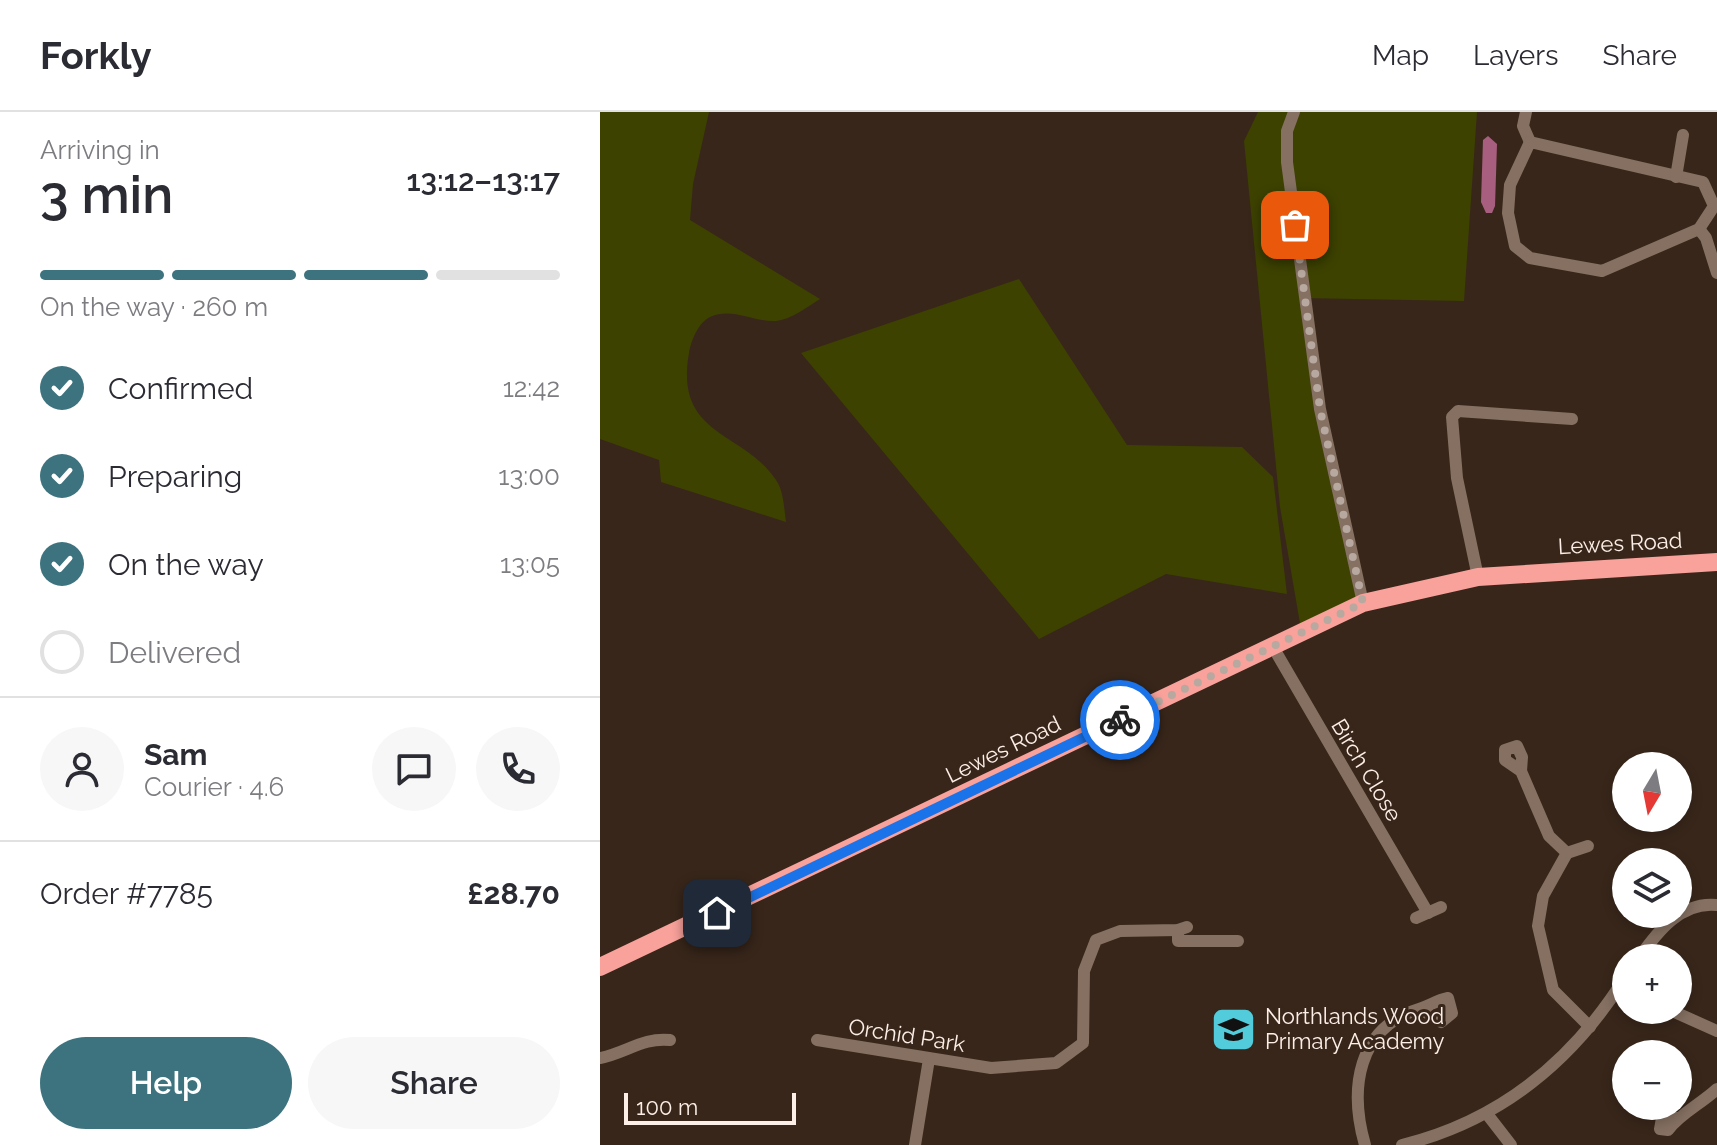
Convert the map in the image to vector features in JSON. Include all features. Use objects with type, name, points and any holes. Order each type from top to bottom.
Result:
[{"type":"highway","name":"Lewes Road","points":[[600,967],[1363,603],[1478,577],[1717,562]]},
{"type":"street","points":[[1294,112],[1287,131],[1287,162],[1320,409],[1363,603]]},
{"type":"street","points":[[1526,112],[1523,126],[1530,142],[1510,185],[1508,213],[1515,246],[1530,258],[1602,271],[1699,229],[1715,207],[1703,182],[1530,142]]},
{"type":"street","points":[[1676,177],[1683,135]]},
{"type":"street","points":[[1699,229],[1706,238],[1717,273]]},
{"type":"street","points":[[1478,577],[1457,478],[1452,417],[1458,411],[1572,419]]},
{"type":"street","name":"Birch Close","points":[[1273,647],[1422,916],[1441,907]]},
{"type":"street","points":[[1521,771],[1549,836],[1567,853]]},
{"type":"street","points":[[1588,846],[1567,853],[1543,896],[1538,926],[1553,990],[1590,1027]]},
{"type":"street","points":[[1650,944],[1668,921],[1694,908],[1717,905]]},
{"type":"street","name":"Orchid Park","points":[[817,1040],[834,1037],[929,1059],[991,1068],[1056,1063],[1083,1043],[1084,971],[1096,940],[1120,931],[1182,928],[1178,941],[1238,941]]},
{"type":"street","points":[[1402,1145],[1435,1137],[1487,1114],[1535,1082],[1590,1027],[1612,1000]]},
{"type":"street","points":[[1365,1145],[1359,1081],[1370,1042],[1395,1017],[1421,1009]]},
{"type":"street","points":[[1692,1020],[1717,1031]]},
{"type":"street","points":[[600,1058],[622,1053],[653,1038],[670,1040]]},
{"type":"street","points":[[915,1145],[929,1059]]},
{"type":"street","points":[[1692,1110],[1717,1089]]},
{"type":"street","points":[[1487,1114],[1511,1145]]},
{"type":"green space","points":[[600,112],[709,112],[693,184],[690,220],[820,299],[793,316],[776,321],[735,314],[710,317],[696,333],[689,353],[687,381],[692,401],[701,417],[747,451],[776,480],[786,522],[661,482],[659,460],[600,439]]},
{"type":"green space","points":[[1258,112],[1477,112],[1464,301],[1301,298],[1363,603],[1302,635],[1280,507],[1244,141]]},
{"type":"green space","points":[[1019,279],[1127,445],[1242,447],[1273,477],[1287,594],[1166,574],[1039,639],[801,353]]},
{"type":"shaded area","points":[[1488,136],[1497,144],[1495,206],[1492,213],[1486,213],[1481,202],[1483,140]]},
{"type":"way so far","points":[[1120,720],[1363,603],[1320,409],[1295,225]]},
{"type":"place","name":"Northlands Wood Primary Academy","points":[[1234,1029]]},
{"type":"route","points":[[717,913],[1120,720]]}]
